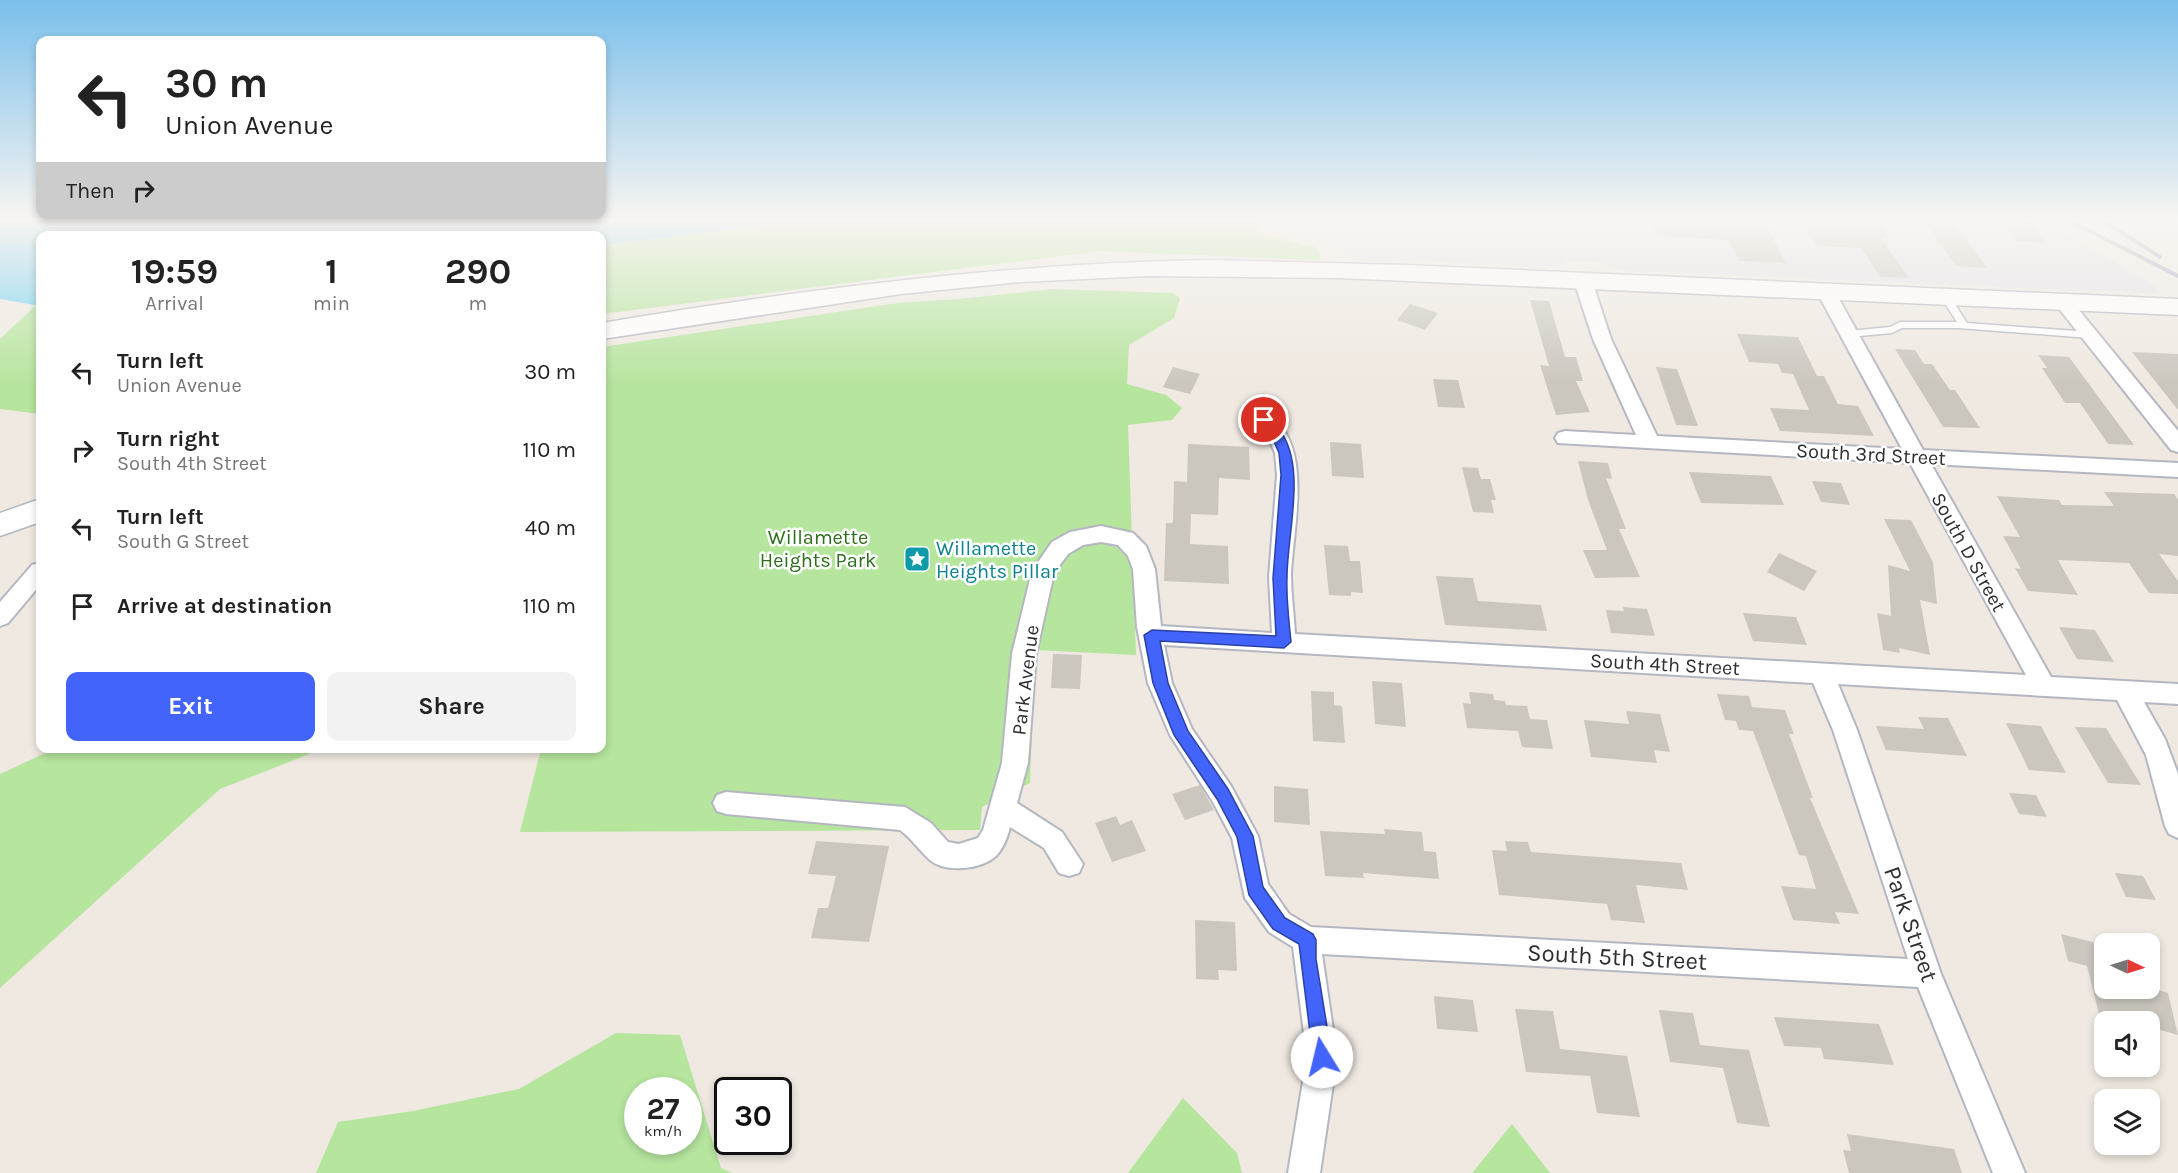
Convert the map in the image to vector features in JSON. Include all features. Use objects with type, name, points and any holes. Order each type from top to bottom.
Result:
[{"type":"street","points":[[606,330],[884,287],[1024,276]]},
{"type":"street","points":[[1440,276],[2178,307]]},
{"type":"street","points":[[1583,281],[1602,339],[1650,443]]},
{"type":"street","name":"South D Street","points":[[1826,292],[2043,685]]},
{"type":"street","points":[[2063,302],[2178,445]]},
{"type":"street","points":[[1264,420],[1282,445],[1287,475],[1280,588],[1284,642]]},
{"type":"street","name":"South 3rd Street","points":[[1565,438],[2178,470]]},
{"type":"street","points":[[0,525],[36,512]]},
{"type":"street","name":"Park Avenue","points":[[726,803],[905,819],[922,831],[940,852],[959,856],[977,853],[987,847],[1003,808],[1015,763],[1024,654],[1043,571],[1060,548],[1078,538],[1101,534],[1125,539],[1138,552],[1144,569],[1160,683],[1182,735],[1222,794],[1245,836],[1255,889],[1279,923],[1307,940]]},
{"type":"street","points":[[0,617],[36,576]]},
{"type":"street","name":"South 4th Street","points":[[1152,635],[2178,694]]},
{"type":"street","name":"Park Street","points":[[1821,673],[1845,730],[1927,974],[2009,1173]]},
{"type":"street","points":[[2123,690],[2144,720],[2165,766],[2178,825]]},
{"type":"street","points":[[1003,808],[1053,840],[1069,864]]},
{"type":"street","points":[[1305,1173],[1322,1057],[1307,940]]},
{"type":"street","name":"South 5th Street","points":[[1307,940],[1927,974]]},
{"type":"lane","points":[[1946,297],[1964,325]]},
{"type":"lane","points":[[1849,334],[1892,330],[1900,325],[1964,325],[2090,335]]},
{"type":"shaded area","points":[[1745,276],[2138,276],[2155,286],[2162,294]]},
{"type":"green space","points":[[606,276],[904,276],[606,313]]},
{"type":"green space","name":"Willamette Heights Park","points":[[1053,289],[1173,293],[1180,298],[1174,318],[1129,345],[1127,384],[1166,395],[1182,408],[1172,420],[1128,425],[1136,655],[1035,650],[1030,783],[982,807],[980,830],[520,832],[540,753],[606,753],[606,346],[897,303]]},
{"type":"green space","points":[[36,305],[36,414],[0,409],[0,339]]},
{"type":"green space","points":[[45,753],[312,753],[220,789],[0,988],[0,774]]},
{"type":"green space","points":[[616,1033],[680,1035],[693,1077],[624,1077],[624,1155],[702,1155],[702,1106],[714,1145],[714,1155],[717,1155],[721,1168],[732,1173],[316,1173],[338,1122],[413,1111],[519,1089]]},
{"type":"green space","points":[[1183,1098],[1237,1153],[1242,1173],[1128,1173]]},
{"type":"green space","points":[[1512,1124],[1550,1173],[1472,1173]]},
{"type":"water","points":[[0,276],[36,276],[36,305],[0,299]]},
{"type":"building","points":[[1907,276],[1909,278],[1880,277]]},
{"type":"building","points":[[1530,300],[1549,301],[1565,357],[1576,357],[1583,381],[1576,381],[1590,412],[1556,415],[1540,365],[1549,366]]},
{"type":"building","points":[[1410,304],[1438,313],[1425,330],[1397,320]]},
{"type":"building","points":[[1737,334],[1798,337],[1817,376],[1824,376],[1838,404],[1858,406],[1874,436],[1780,431],[1770,408],[1809,410],[1793,374],[1782,373],[1778,364],[1749,362]]},
{"type":"building","points":[[1895,349],[1915,350],[1924,364],[1932,364],[1950,390],[1955,390],[1980,428],[1943,427]]},
{"type":"building","points":[[2132,352],[2178,354],[2178,410]]},
{"type":"building","points":[[2038,355],[2069,357],[2134,445],[2108,444],[2080,403],[2065,403],[2042,368],[2047,368]]},
{"type":"building","points":[[1173,367],[1200,374],[1190,394],[1163,387]]},
{"type":"building","points":[[1656,367],[1677,369],[1698,426],[1676,425]]},
{"type":"building","points":[[1433,379],[1458,380],[1465,408],[1438,407]]},
{"type":"building","points":[[1330,442],[1361,444],[1364,478],[1332,476]]},
{"type":"building","points":[[1188,444],[1249,447],[1250,480],[1219,478],[1218,515],[1191,514],[1190,544],[1228,546],[1229,584],[1164,581],[1166,523],[1173,523],[1174,481],[1187,482]]},
{"type":"building","points":[[1578,461],[1608,463],[1612,479],[1606,478],[1626,529],[1619,529],[1640,577],[1595,578],[1583,550],[1607,550],[1588,500]]},
{"type":"building","points":[[1462,467],[1478,468],[1481,479],[1490,479],[1496,500],[1491,500],[1494,513],[1473,512]]},
{"type":"building","points":[[1689,472],[1771,476],[1784,505],[1701,503]]},
{"type":"building","points":[[1812,481],[1841,483],[1850,505],[1821,502]]},
{"type":"building","points":[[2104,492],[2174,494],[2178,499],[2178,556],[2159,554],[2178,581],[2178,594],[2149,593],[2129,563],[2058,560],[2078,595],[2028,591],[2015,568],[2021,569],[2003,536],[2020,537],[1997,496],[2059,500],[2062,505],[2114,506]]},
{"type":"building","points":[[1884,519],[1911,520],[1933,562],[1937,604],[1920,600],[1930,655],[1899,648],[1900,653],[1883,650],[1877,613],[1891,616],[1888,565],[1910,571]]},
{"type":"building","points":[[1324,545],[1348,546],[1350,561],[1360,561],[1363,593],[1351,592],[1351,596],[1329,595]]},
{"type":"building","points":[[1779,553],[1817,571],[1804,591],[1767,572]]},
{"type":"building","points":[[1436,576],[1473,578],[1478,601],[1541,605],[1547,631],[1445,625]]},
{"type":"building","points":[[1623,607],[1647,609],[1655,636],[1611,633],[1606,610],[1624,611]]},
{"type":"building","points":[[1743,613],[1796,617],[1807,645],[1753,641]]},
{"type":"building","points":[[2059,627],[2095,630],[2114,662],[2077,659]]},
{"type":"building","points":[[1053,654],[1082,655],[1080,689],[1051,688]]},
{"type":"building","points":[[1372,681],[1402,683],[1406,727],[1375,724]]},
{"type":"building","points":[[1311,691],[1334,692],[1334,705],[1342,706],[1345,743],[1313,741]]},
{"type":"building","points":[[1469,692],[1493,694],[1494,700],[1505,701],[1506,705],[1527,706],[1530,719],[1547,720],[1553,749],[1522,747],[1518,731],[1467,728],[1463,703],[1471,704]]},
{"type":"building","points":[[1717,694],[1749,696],[1752,707],[1785,710],[1794,734],[1789,734],[1813,798],[1810,798],[1859,914],[1835,912],[1840,924],[1793,920],[1781,886],[1816,889],[1806,856],[1799,855],[1753,731],[1739,730],[1736,721],[1725,720]]},
{"type":"building","points":[[1626,711],[1660,714],[1670,752],[1654,750],[1657,763],[1591,757],[1584,720],[1629,724]]},
{"type":"building","points":[[1918,717],[1948,718],[1967,756],[1886,750],[1876,726],[1924,729]]},
{"type":"building","points":[[2006,723],[2041,726],[2066,773],[2029,770]]},
{"type":"building","points":[[2075,727],[2106,728],[2141,785],[2108,783]]},
{"type":"building","points":[[1200,785],[1214,810],[1185,820],[1172,794]]},
{"type":"building","points":[[1274,786],[1308,789],[1310,825],[1274,822]]},
{"type":"building","points":[[2009,793],[2036,795],[2047,817],[2019,814]]},
{"type":"building","points":[[1116,816],[1120,825],[1132,820],[1146,851],[1112,862],[1095,823]]},
{"type":"building","points":[[1384,829],[1422,832],[1424,851],[1436,852],[1439,879],[1363,873],[1364,878],[1325,876],[1320,831],[1385,834]]},
{"type":"building","points":[[816,841],[889,846],[869,942],[811,938],[818,908],[828,908],[836,876],[808,874]]},
{"type":"building","points":[[1505,841],[1528,842],[1531,852],[1681,863],[1688,890],[1636,885],[1645,923],[1611,920],[1607,904],[1499,895],[1492,850],[1507,851]]},
{"type":"building","points":[[2115,873],[2143,876],[2156,900],[2126,897]]},
{"type":"building","points":[[1195,920],[1235,922],[1237,971],[1218,970],[1219,980],[1196,979]]},
{"type":"building","points":[[2061,934],[2094,942],[2094,994],[2087,966],[2068,961]]},
{"type":"building","points":[[2160,990],[2168,993],[2178,1035],[2160,1030],[2160,1011],[2098,1011],[2095,999],[2160,999]]},
{"type":"building","points":[[1434,996],[1473,1000],[1478,1032],[1437,1029]]},
{"type":"building","points":[[1515,1009],[1553,1011],[1560,1049],[1627,1056],[1640,1117],[1597,1113],[1590,1076],[1526,1072]]},
{"type":"building","points":[[1659,1010],[1693,1013],[1700,1045],[1749,1050],[1770,1127],[1737,1123],[1723,1068],[1670,1062]]},
{"type":"building","points":[[1774,1017],[1879,1024],[1894,1065],[1824,1059],[1821,1048],[1784,1046]]},
{"type":"building","points":[[1847,1134],[1954,1149],[1962,1173],[1849,1173],[1843,1150],[1851,1151]]},
{"type":"place","name":"Willamette Heights Pillar","points":[[917,559]]},
{"type":"route","points":[[1264,420],[1278,436],[1285,453],[1287,475],[1287,505],[1279,598],[1284,642],[1152,635],[1160,683],[1182,735],[1222,794],[1245,836],[1255,889],[1279,923],[1307,940],[1322,1057]]}]
